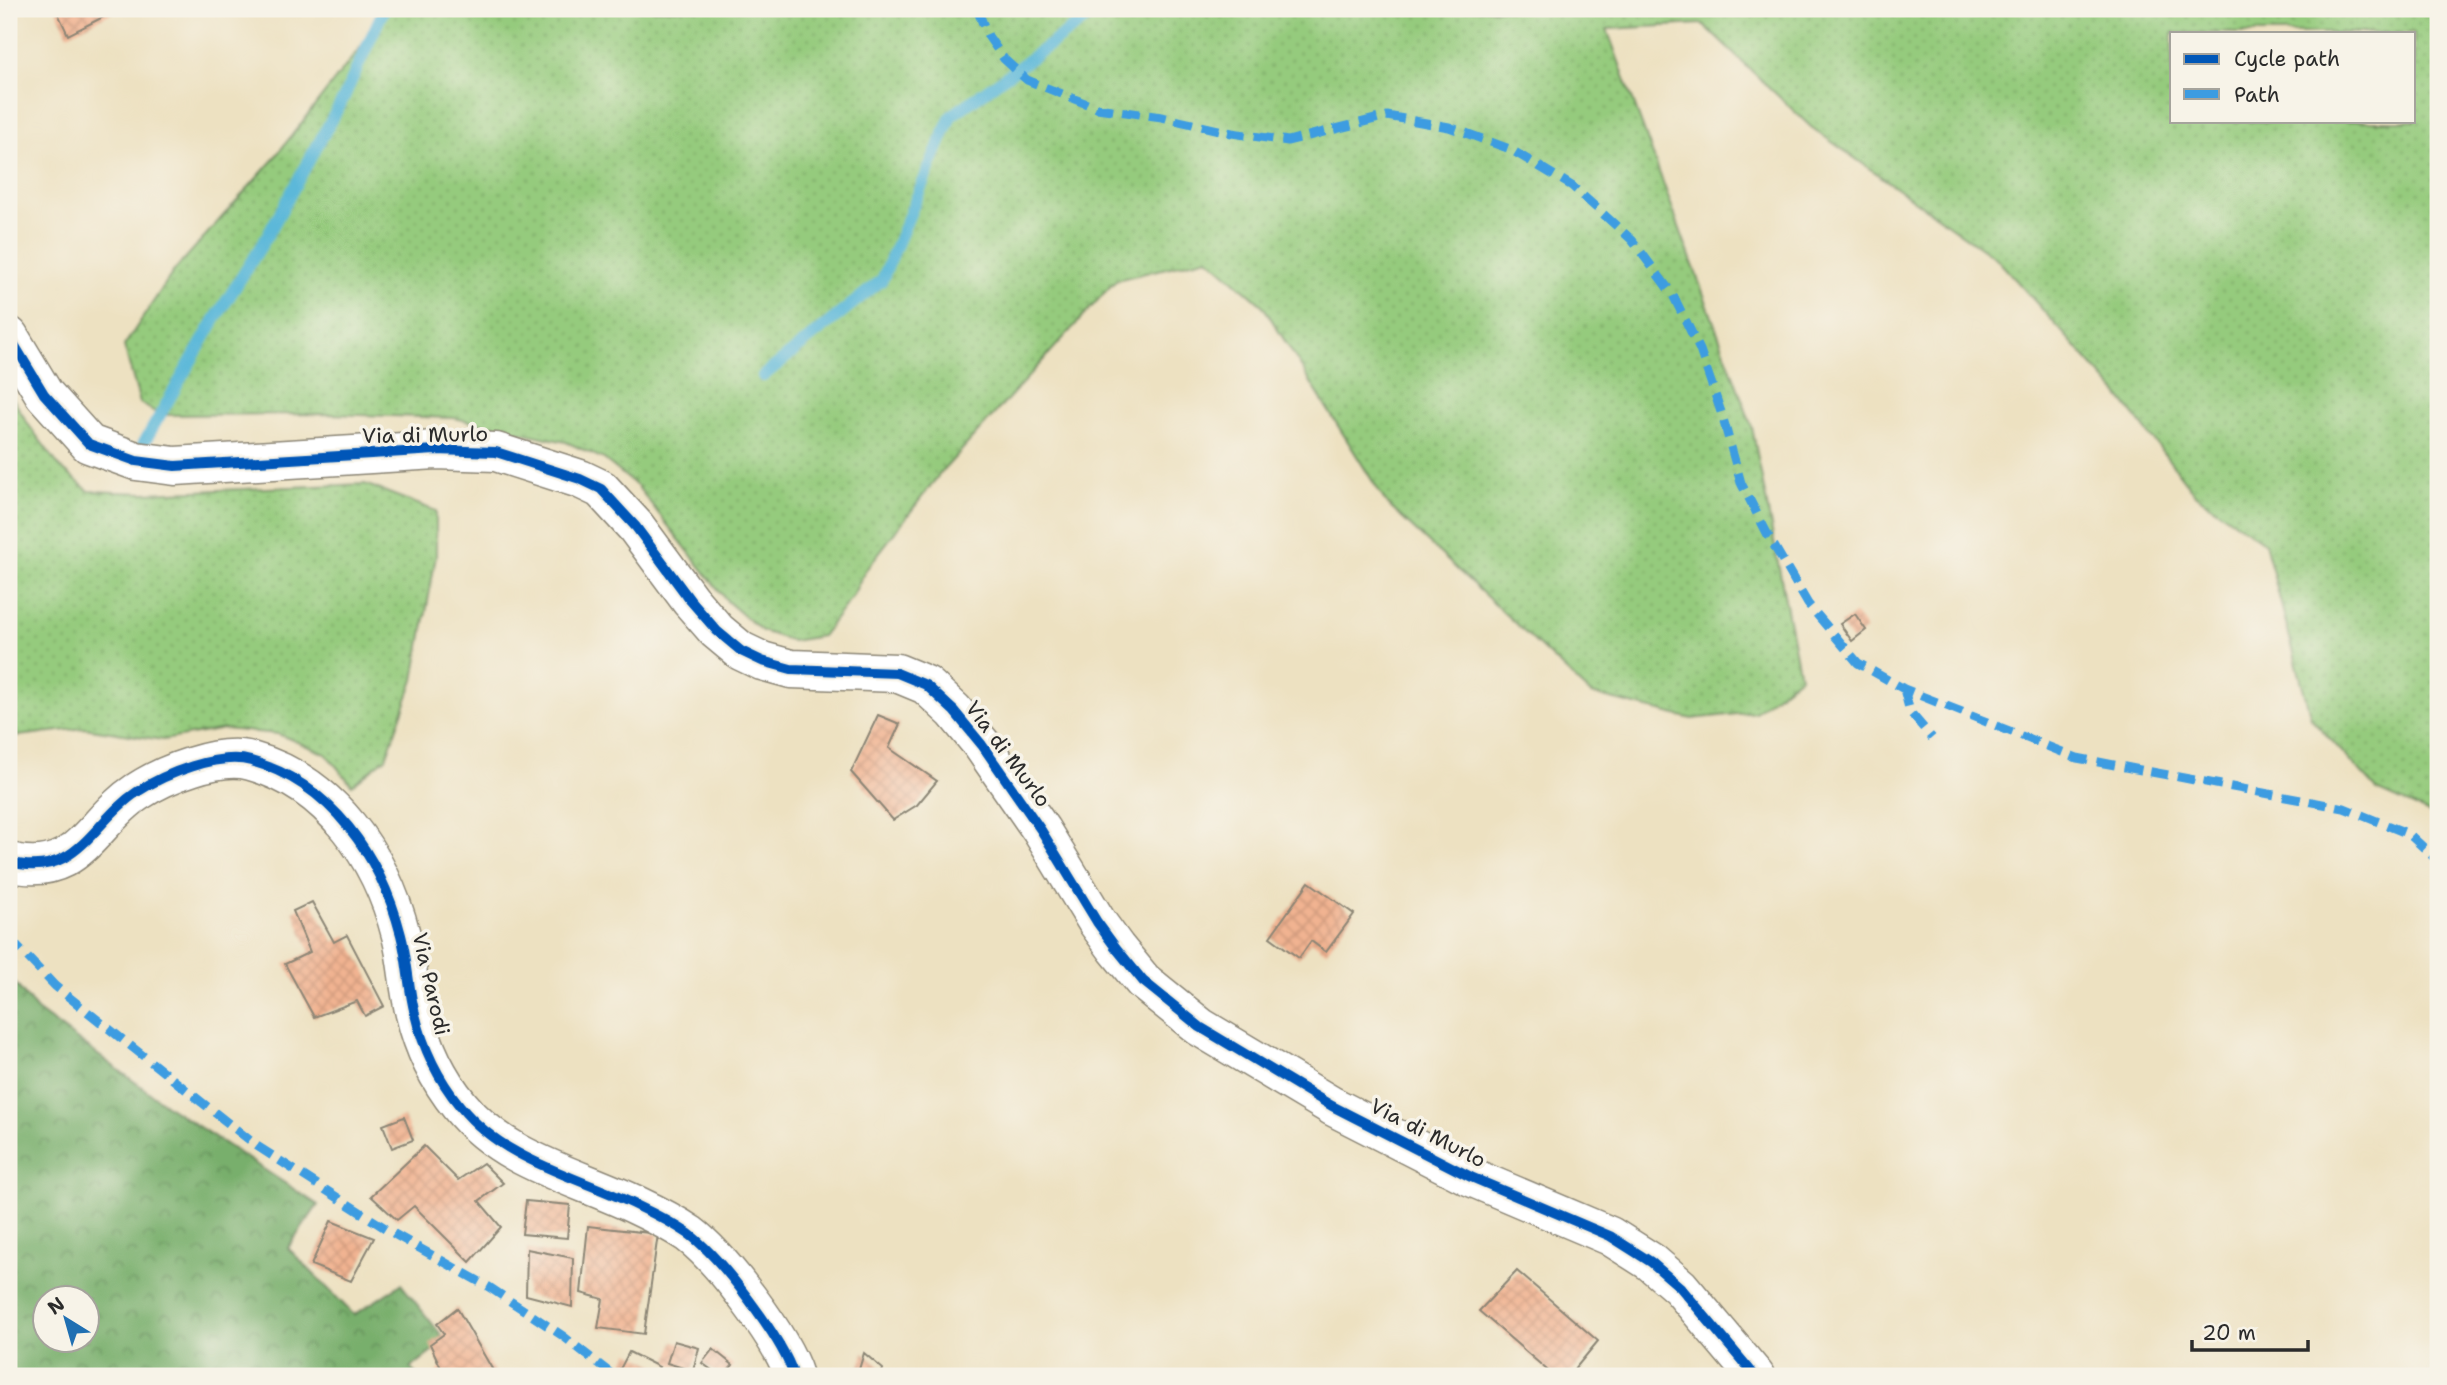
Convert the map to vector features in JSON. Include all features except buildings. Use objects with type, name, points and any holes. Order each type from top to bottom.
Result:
[{"type":"street","name":"Via di Murlo","points":[[9,336],[44,394],[89,444],[136,461],[175,466],[436,450],[496,452],[580,479],[601,489],[636,527],[690,600],[717,631],[741,651],[762,661],[791,669],[897,673],[926,685],[954,711],[982,745],[1041,830],[1116,948],[1143,981],[1200,1027],[1332,1106],[1471,1177],[1620,1242],[1680,1287],[1755,1376]]},
{"type":"street","name":"Via Parodi","points":[[9,862],[33,866],[67,857],[136,793],[208,760],[248,760],[292,776],[325,801],[350,828],[371,859],[390,899],[402,936],[415,1014],[429,1056],[443,1083],[475,1124],[495,1140],[537,1163],[638,1206],[689,1235],[732,1279],[765,1323],[794,1376]]},
{"type":"green space","points":[[390,9],[2438,9],[2438,817],[2377,790],[2311,718],[2265,543],[2195,494],[2117,393],[1997,259],[1811,127],[1702,24],[1607,29],[1752,427],[1800,677],[1755,712],[1692,719],[1591,694],[1387,504],[1263,306],[1208,258],[1116,280],[939,475],[865,571],[852,597],[822,636],[792,641],[762,631],[728,602],[637,486],[604,459],[566,442],[454,418],[329,414],[160,415],[140,403],[124,346],[173,272],[271,162]]},
{"type":"green space","points":[[9,392],[28,424],[60,467],[89,491],[144,493],[365,484],[436,511],[436,556],[414,680],[386,758],[352,785],[326,754],[278,734],[224,729],[163,740],[84,728],[9,737]]},
{"type":"green space","points":[[9,976],[37,1010],[169,1107],[318,1205],[288,1248],[354,1315],[401,1284],[446,1341],[411,1368],[417,1376],[9,1376]]},
{"type":"waterway","points":[[137,455],[214,321],[266,238],[343,99],[384,9]]},
{"type":"waterway","points":[[763,376],[882,280],[951,116],[1099,9]]},
{"type":"marked path","points":[[977,9],[988,36],[1004,59],[1027,80],[1097,108],[1162,117],[1232,133],[1288,141],[1387,116],[1449,127],[1510,149],[1572,186],[1632,240],[1673,295],[1700,350],[1741,483],[1808,604],[1858,663],[1904,689],[2077,758],[2344,808],[2409,834],[2438,861]]},
{"type":"marked path","points":[[1904,689],[1910,712],[1932,738]]},
{"type":"marked path","points":[[9,938],[55,986],[257,1146],[396,1235],[489,1287],[563,1336],[614,1376]]},
{"type":"cycle path","points":[[9,336],[44,394],[89,444],[136,461],[175,466],[436,450],[496,452],[580,479],[601,489],[636,527],[690,600],[717,631],[741,651],[762,661],[791,669],[897,673],[926,685],[954,711],[982,745],[1041,830],[1116,948],[1143,981],[1200,1027],[1332,1106],[1471,1177],[1610,1236],[1651,1262],[1680,1287],[1755,1376]]},
{"type":"cycle path","points":[[9,862],[32,865],[52,863],[68,856],[137,792],[192,766],[223,760],[251,761],[280,772],[305,786],[328,805],[348,827],[366,851],[380,878],[401,935],[422,1039],[438,1074],[460,1106],[478,1125],[520,1154],[615,1195],[689,1234],[717,1261],[749,1300],[777,1341],[794,1376]]}]
